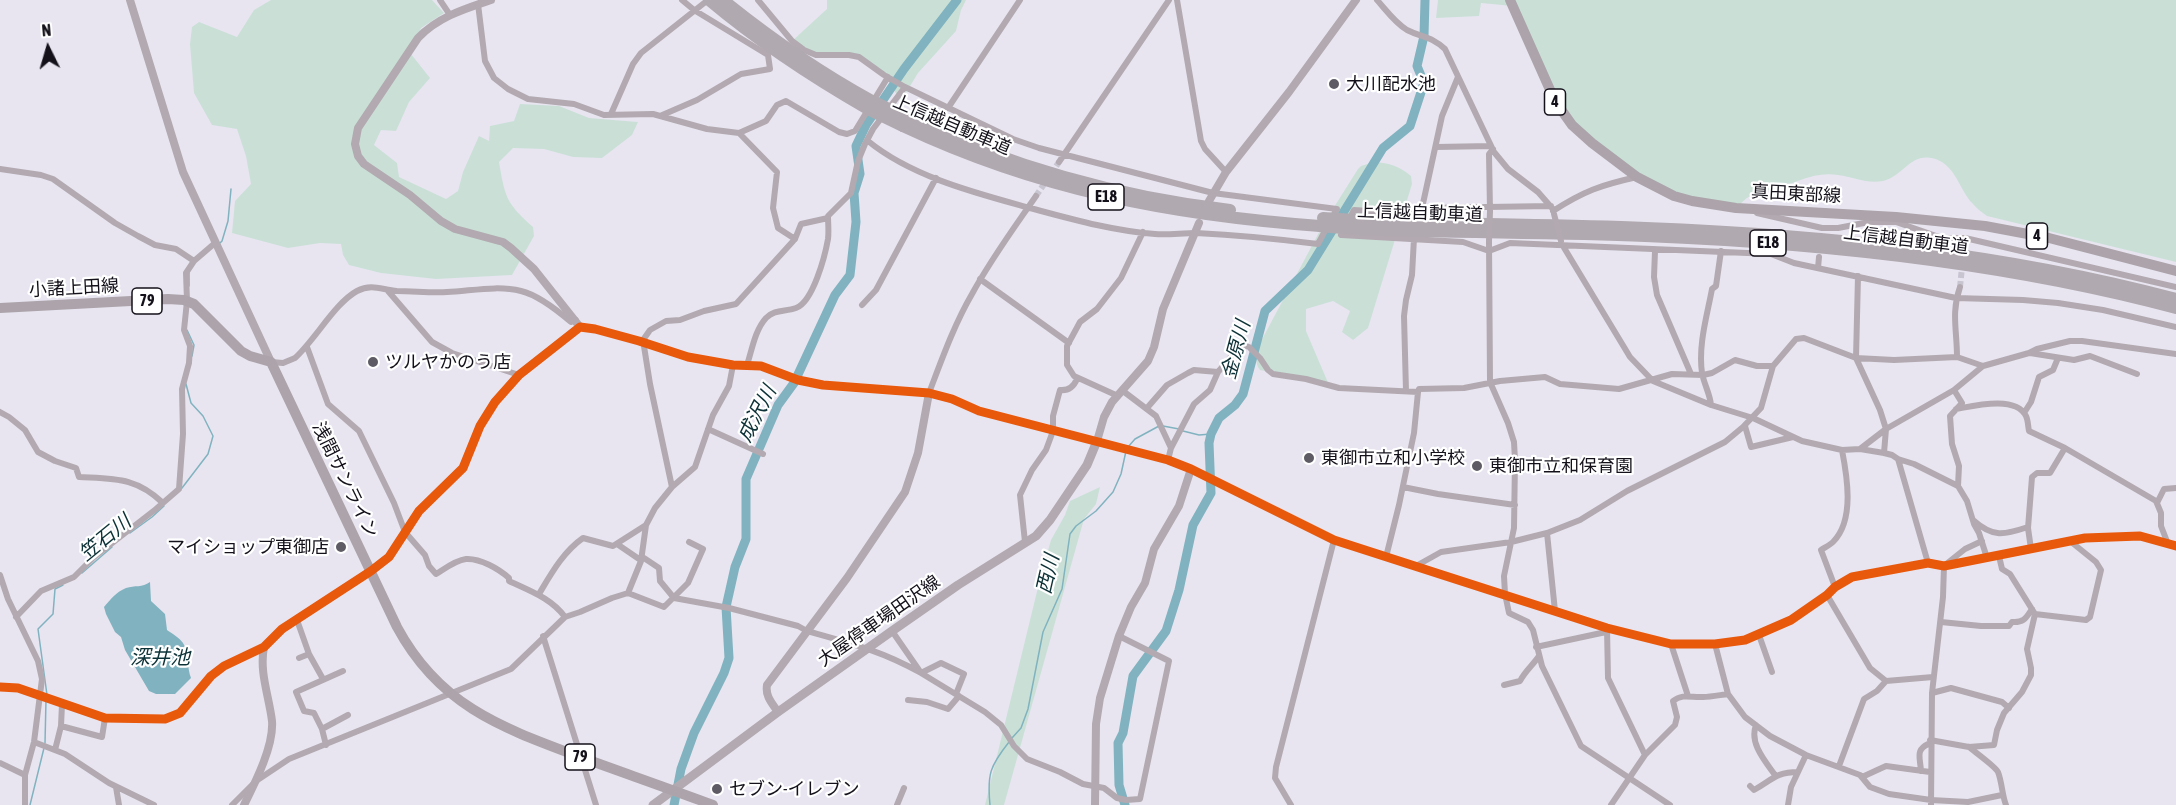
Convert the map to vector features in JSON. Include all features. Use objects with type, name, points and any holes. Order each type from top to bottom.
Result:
[{"type":"highway","name":"上信越自動車道","points":[[723,0],[754,25],[870,105]]},
{"type":"highway","name":"上信越自動車道","points":[[702,4],[749,32],[808,74],[905,122],[1004,159],[1092,184],[1156,198],[1355,225],[1635,236],[1827,249],[2006,272],[2082,286],[2176,308]]},
{"type":"highway","name":"上信越自動車道","points":[[1355,225],[1645,228],[1818,239],[2006,263],[2093,279],[2176,299]]},
{"type":"main road","name":"真田東部線","points":[[1510,0],[1530,48],[1562,113],[1572,125],[1637,177],[1674,196],[1736,208],[1985,226],[2049,238],[2176,271]]},
{"type":"main road","name":"小諸上田線","points":[[0,308],[168,299],[187,301]]},
{"type":"main road","name":"79","points":[[187,301],[202,311],[241,351],[270,362]]},
{"type":"main road","name":"浅間サンライン","points":[[270,362],[407,645],[426,669],[451,694],[472,710],[505,728],[678,790],[713,805]]},
{"type":"main road","name":"大屋停車場田沢線","points":[[653,805],[678,790],[778,712],[892,631],[958,585],[1036,536],[1050,520],[1087,465],[1097,441]]},
{"type":"street","name":"浅間サンライン","points":[[130,0],[178,160],[270,362]]},
{"type":"street","points":[[440,0],[450,15]]},
{"type":"street","points":[[491,0],[450,15],[429,27],[418,38],[358,128],[355,144],[358,156],[364,164],[410,195],[448,225],[469,234],[503,242],[511,248],[534,269],[578,324]]},
{"type":"street","points":[[660,116],[698,100],[741,74],[770,69],[768,55],[702,4],[682,0]]},
{"type":"street","points":[[759,0],[792,41],[804,50],[816,55],[859,57],[905,87],[1013,139],[1061,159],[1213,193],[1336,210],[1318,244],[1194,233],[1143,232],[1065,218],[984,196],[894,160],[867,141]]},
{"type":"street","points":[[948,108],[1020,0]]},
{"type":"street","points":[[1061,159],[1169,0]]},
{"type":"street","points":[[1177,0],[1201,141],[1204,149],[1226,172]]},
{"type":"street","points":[[1209,201],[1226,172],[1283,100],[1356,0]]},
{"type":"street","points":[[1377,0],[1399,25],[1435,40],[1445,49],[1492,147],[1508,169],[1538,192],[1553,210],[1562,244],[1630,357],[1653,381],[1711,405],[1753,418],[1793,437],[1842,450],[1860,449],[1892,455],[1958,486],[1967,501],[1987,558]]},
{"type":"street","points":[[478,4],[485,61],[494,78],[508,89],[528,99],[574,104],[598,114],[660,116],[707,129],[739,133],[766,121],[777,105],[786,101],[839,132],[848,134],[855,131],[888,77]]},
{"type":"street","points":[[611,114],[637,58],[702,4]]},
{"type":"street","points":[[1422,208],[1442,116],[1458,76]]},
{"type":"street","points":[[747,365],[757,333],[766,319],[775,312],[797,308],[809,294],[817,279],[828,238],[828,216],[851,193],[858,161],[873,129],[905,87]]},
{"type":"street","points":[[739,133],[777,172],[773,208],[778,228],[795,239]]},
{"type":"street","points":[[1436,147],[1492,147]]},
{"type":"street","points":[[1492,147],[1489,154],[1490,382],[1514,442],[1515,505],[1504,576],[1509,613],[1528,622],[1533,630],[1539,656],[1581,746],[1670,805]]},
{"type":"street","points":[[0,169],[53,179],[138,236],[155,244],[176,249],[194,261]]},
{"type":"street","points":[[1637,177],[1601,184],[1553,210],[1422,208],[1398,213],[1354,210],[1341,235],[1463,242],[1489,251],[1510,243],[1562,244],[1655,251],[1771,254],[1794,263],[1956,298],[2058,303],[2103,310],[2176,327]]},
{"type":"street","points":[[862,305],[876,290],[936,178]]},
{"type":"street","points":[[778,712],[766,692],[767,685],[847,578],[905,492],[918,453],[929,393],[954,329],[980,279],[1036,196]]},
{"type":"street","points":[[672,487],[642,342],[650,330],[666,321],[680,320],[704,311],[736,304],[795,239],[801,224],[828,218]]},
{"type":"street","points":[[1896,219],[1942,238],[1965,238],[2176,287]]},
{"type":"street","points":[[1097,441],[1104,417],[1112,402],[1148,361],[1154,347],[1163,309],[1199,223]]},
{"type":"street","points":[[1143,232],[1121,278],[1097,309],[1080,322],[1067,346],[1067,364],[1069,371],[1077,379],[1121,393],[1147,408],[1156,416],[1171,448]]},
{"type":"street","points":[[1406,391],[1404,316],[1412,275],[1414,238]]},
{"type":"street","points":[[16,617],[41,591],[74,577],[93,558],[175,493],[180,483],[184,425],[182,389],[189,363],[190,346],[184,330],[187,301],[186,273],[194,261],[215,243]]},
{"type":"street","points":[[1655,251],[1654,277],[1657,295],[1690,374]]},
{"type":"street","points":[[1711,405],[1710,394],[1703,375],[1701,353],[1712,289],[1716,286],[1721,251]]},
{"type":"street","points":[[1818,268],[1819,257]]},
{"type":"street","points":[[1858,276],[1856,358],[1880,410],[1886,429],[1884,453]]},
{"type":"street","points":[[980,279],[1069,343]]},
{"type":"street","points":[[270,362],[291,361],[307,347],[340,305],[359,290],[374,286],[388,290],[443,292],[488,288],[524,291],[559,311],[571,322],[688,357],[733,365],[761,366],[798,380],[823,386],[929,393],[952,399],[979,411],[1168,460],[1191,469],[1334,540],[1505,594],[1607,630],[1671,644],[1715,644],[1759,635],[1791,620],[1827,595],[1835,586],[1852,577],[1928,563],[1944,566],[2085,538],[2140,536],[2176,546]]},
{"type":"street","points":[[1957,357],[1957,337],[1953,321],[1960,287]]},
{"type":"street","points":[[388,290],[432,342],[452,353],[519,375]]},
{"type":"street","points":[[0,687],[18,688],[105,718],[165,719],[180,713],[211,676],[224,666],[264,647],[271,638],[389,557],[418,511],[463,468],[487,414],[519,375],[578,324]]},
{"type":"street","points":[[1416,566],[1441,552],[1511,542],[1547,533],[1580,520],[1636,486],[1725,442],[1745,426],[1761,408],[1773,366],[1796,339],[1804,338],[1856,358],[1894,360],[1957,357],[1983,366]]},
{"type":"street","points":[[1860,449],[1886,429],[1954,390],[1983,366],[2037,349],[2070,341],[2082,341],[2176,354]]},
{"type":"street","points":[[1168,460],[1171,448],[1194,404],[1210,390],[1218,372],[1243,345],[1249,347],[1273,374],[1306,379],[1339,388],[1418,392],[1419,389],[1464,388],[1490,382],[1545,377],[1560,384],[1619,388],[1653,381],[1672,374],[1712,373],[1735,360],[1757,366],[1773,366]]},
{"type":"street","points":[[307,347],[328,404],[360,431],[394,502],[405,532],[425,555],[429,566],[436,574],[466,559],[492,566],[509,578],[509,581],[538,594],[558,607],[565,617]]},
{"type":"street","points":[[2029,353],[2074,360],[2090,356],[2137,374]]},
{"type":"street","points":[[2024,413],[2031,402],[2039,378],[2053,370],[2058,358]]},
{"type":"street","points":[[628,593],[642,559],[646,525],[655,507],[672,487],[695,467],[713,415],[729,386],[733,365]]},
{"type":"street","points":[[1147,408],[1167,385],[1188,373],[1194,370],[1218,372]]},
{"type":"street","points":[[1025,542],[1020,495],[1032,470],[1046,450],[1053,431],[1053,416],[1060,390],[1065,391],[1074,386],[1077,379]]},
{"type":"street","points":[[1954,390],[1962,403],[1950,416],[1952,444],[1959,466],[1958,486]]},
{"type":"street","points":[[1386,557],[1403,487],[1415,423],[1418,392]]},
{"type":"street","points":[[1956,409],[1992,403],[2014,406],[2024,413],[2029,431],[2065,448],[2157,503],[2162,513],[2161,526],[2168,544]]},
{"type":"street","points":[[0,412],[25,430],[38,452],[76,468],[79,477],[135,483],[148,489],[163,503]]},
{"type":"street","points":[[1745,426],[1751,447],[1793,437]]},
{"type":"street","points":[[708,429],[760,453]]},
{"type":"street","points":[[2031,549],[2028,526],[2032,477],[2037,472],[2050,473],[2065,448]]},
{"type":"street","points":[[1835,586],[1821,550],[1833,542],[1839,532],[1848,501],[1842,450]]},
{"type":"street","points":[[1898,459],[1928,563]]},
{"type":"street","points":[[1095,805],[1098,709],[1119,636],[1144,583],[1154,549],[1179,506],[1191,469]]},
{"type":"street","points":[[1403,487],[1515,505]]},
{"type":"street","points":[[2157,503],[2164,489],[2176,488]]},
{"type":"street","points":[[1972,520],[1985,531],[1994,533],[2028,526]]},
{"type":"street","points":[[538,594],[558,563],[575,543],[583,538],[613,546],[646,525]]},
{"type":"street","points":[[1547,533],[1555,611]]},
{"type":"street","points":[[1291,805],[1275,778],[1276,767],[1334,540]]},
{"type":"street","points":[[1944,566],[1965,549],[1982,541]]},
{"type":"street","points":[[232,805],[256,781],[289,759],[511,669],[565,617],[628,593],[664,607],[688,583],[703,549],[689,542]]},
{"type":"street","points":[[2033,611],[2086,620],[2090,617],[2101,570],[2096,562],[2070,542]]},
{"type":"street","points":[[617,544],[639,559],[644,558],[659,568],[660,581],[674,598],[729,608],[870,648],[921,673],[1001,725],[1014,746],[1027,759],[1083,784],[1104,788],[1123,799],[1140,799],[1169,661],[1119,636]]},
{"type":"street","points":[[1921,771],[1920,751],[1930,741],[1969,747],[1994,745],[2004,713],[2022,692],[2031,675],[2027,649],[2033,611],[2010,574],[2002,569],[1999,556]]},
{"type":"street","points":[[1931,803],[1932,693],[1946,572],[1944,566]]},
{"type":"street","points":[[0,575],[16,617],[38,660],[42,679],[34,742],[25,775],[25,805]]},
{"type":"street","points":[[1827,595],[1870,668],[1886,681]]},
{"type":"street","points":[[1941,622],[2009,626],[2012,622],[2024,621],[2033,611]]},
{"type":"street","points":[[297,620],[309,654],[323,679]]},
{"type":"street","points":[[1536,647],[1607,630]]},
{"type":"street","points":[[1607,630],[1608,678],[1645,755]]},
{"type":"street","points":[[892,631],[921,673]]},
{"type":"street","points":[[1759,635],[1772,672]]},
{"type":"street","points":[[543,636],[596,805]]},
{"type":"street","points":[[1671,644],[1688,696]]},
{"type":"street","points":[[1715,644],[1728,694],[1745,717],[1770,736],[1806,755],[1839,766],[1862,777],[1870,787],[1931,803],[1968,802],[2002,795]]},
{"type":"street","points":[[244,805],[256,781],[271,739],[272,723],[262,669],[264,647]]},
{"type":"street","points":[[298,658],[309,654]]},
{"type":"street","points":[[1504,685],[1520,681],[1539,656]]},
{"type":"street","points":[[908,700],[927,702],[948,709],[958,695],[964,674],[941,663],[921,673]]},
{"type":"street","points":[[326,745],[322,729],[314,713],[304,711],[296,692],[343,671]]},
{"type":"street","points":[[1839,766],[1864,699],[1877,691],[1886,681],[1933,677]]},
{"type":"street","points":[[1932,693],[1951,688],[2002,702],[2009,708]]},
{"type":"street","points":[[1611,805],[1645,755],[1675,725],[1677,717],[1673,700],[1678,697],[1700,698],[1728,694]]},
{"type":"street","points":[[55,750],[62,726],[63,704]]},
{"type":"street","points":[[322,729],[348,715]]},
{"type":"street","points":[[62,726],[102,737],[105,718]]},
{"type":"street","points":[[1756,725],[1753,733],[1754,739],[1765,762],[1775,775]]},
{"type":"street","points":[[34,742],[65,754],[116,787],[154,805]]},
{"type":"street","points":[[1969,747],[1998,773],[2006,805]]},
{"type":"street","points":[[1788,805],[1791,787],[1806,755]]},
{"type":"street","points":[[0,763],[25,775]]},
{"type":"street","points":[[1862,777],[1886,766],[1930,772]]},
{"type":"street","points":[[1750,786],[1754,790],[1775,775],[1783,772],[1798,772]]},
{"type":"street","points":[[116,787],[119,805]]},
{"type":"street","points":[[897,805],[904,788]]},
{"type":"green space","points":[[271,0],[432,0],[444,13],[421,28],[411,54],[430,78],[409,102],[396,131],[381,130],[374,145],[397,163],[399,177],[446,199],[458,191],[463,172],[479,136],[489,141],[490,126],[514,121],[520,104],[559,106],[589,118],[638,122],[632,135],[602,158],[573,157],[544,149],[513,148],[499,162],[508,199],[517,212],[533,227],[534,236],[512,275],[436,279],[381,273],[349,265],[343,255],[341,244],[320,243],[288,248],[232,233],[235,201],[251,184],[246,156],[237,129],[212,125],[194,93],[190,44],[192,27],[199,22],[237,37],[254,10]]},
{"type":"green space","points":[[827,0],[966,0],[956,31],[918,73],[901,101],[884,75],[859,57],[816,53],[792,41],[827,9]]},
{"type":"green space","points":[[1438,0],[2176,0],[2176,262],[1987,216],[1969,199],[1951,170],[1940,161],[1930,158],[1915,160],[1891,178],[1877,182],[1830,174],[1814,176],[1753,194],[1736,208],[1660,189],[1572,125],[1512,6],[1481,3],[1479,16],[1436,18]]},
{"type":"green space","points":[[1374,162],[1398,167],[1411,176],[1412,184],[1368,328],[1353,340],[1342,332],[1350,311],[1333,301],[1306,309],[1306,331],[1329,385],[1260,370],[1257,361],[1259,345],[1324,223],[1358,169]]},
{"type":"green space","points":[[1100,487],[1096,504],[1084,519],[1004,805],[985,805],[1051,540],[1070,501]]},
{"type":"water","name":"深井池","points":[[150,582],[151,601],[165,614],[167,630],[182,641],[186,650],[191,678],[175,694],[156,694],[149,691],[125,650],[121,637],[115,632],[104,607],[122,590]]},
{"type":"waterway","name":"成沢川","points":[[674,805],[681,769],[694,733],[724,673],[729,658],[726,607],[735,567],[746,539],[746,479],[778,405],[794,383],[835,295],[850,275],[856,222],[854,193],[860,174],[856,146],[866,125],[904,69],[957,0]]},
{"type":"waterway","name":"金原川","points":[[1125,805],[1119,785],[1118,743],[1123,733],[1133,676],[1166,631],[1179,590],[1193,525],[1211,493],[1209,443],[1211,434],[1219,418],[1235,405],[1243,394],[1265,311],[1308,270],[1383,148],[1410,126],[1424,83],[1417,66],[1424,36],[1425,0]]},
{"type":"waterway","name":"笠石川","points":[[220,243],[228,221],[231,189]]},
{"type":"waterway","name":"笠石川","points":[[189,273],[189,286]]},
{"type":"waterway","name":"笠石川","points":[[187,330],[194,345],[192,356]]},
{"type":"waterway","name":"笠石川","points":[[182,488],[208,454],[213,436],[203,416],[191,403],[186,384]]},
{"type":"waterway","name":"西川","points":[[1128,447],[1135,439],[1159,426]]},
{"type":"waterway","name":"西川","points":[[1163,426],[1179,429]]},
{"type":"waterway","name":"西川","points":[[1183,431],[1199,435],[1211,434]]},
{"type":"waterway","name":"西川","points":[[1012,738],[1021,728],[1028,709],[1043,632],[1062,589],[1070,534],[1113,492],[1121,474],[1126,451]]},
{"type":"waterway","name":"笠石川","points":[[130,533],[164,506]]},
{"type":"waterway","name":"笠石川","points":[[82,573],[112,547]]},
{"type":"waterway","name":"笠石川","points":[[47,695],[38,629],[53,614],[55,589],[63,585]]},
{"type":"waterway","name":"笠石川","points":[[45,743],[46,700]]},
{"type":"waterway","name":"西川","points":[[990,805],[991,771],[1009,742]]},
{"type":"waterway","name":"笠石川","points":[[30,805],[44,748]]},
{"type":"tunnel","points":[[1036,196],[1059,162]]},
{"type":"tunnel","points":[[1960,287],[1965,238]]},
{"type":"cycle path","points":[[0,687],[18,688],[105,718],[165,719],[180,713],[211,676],[224,666],[264,647],[282,629],[389,557],[419,511],[463,468],[480,426],[495,402],[519,375],[580,327],[639,341],[688,357],[733,365],[761,366],[798,380],[823,385],[929,393],[952,399],[979,411],[1168,460],[1191,469],[1334,540],[1607,628],[1671,644],[1715,644],[1745,640],[1791,620],[1852,577],[1928,563],[1944,566],[2085,538],[2140,536],[2176,546]]},
{"type":"place","name":"大川配水池","points":[[1334,84]]},
{"type":"place","name":"ツルヤかのう店","points":[[373,362]]},
{"type":"place","name":"東御市立和小学校","points":[[1309,458]]},
{"type":"place","name":"東御市立和保育園","points":[[1477,466]]},
{"type":"place","name":"マイショップ東御店","points":[[341,547]]},
{"type":"place","name":"セブン-イレブン","points":[[717,789]]}]
